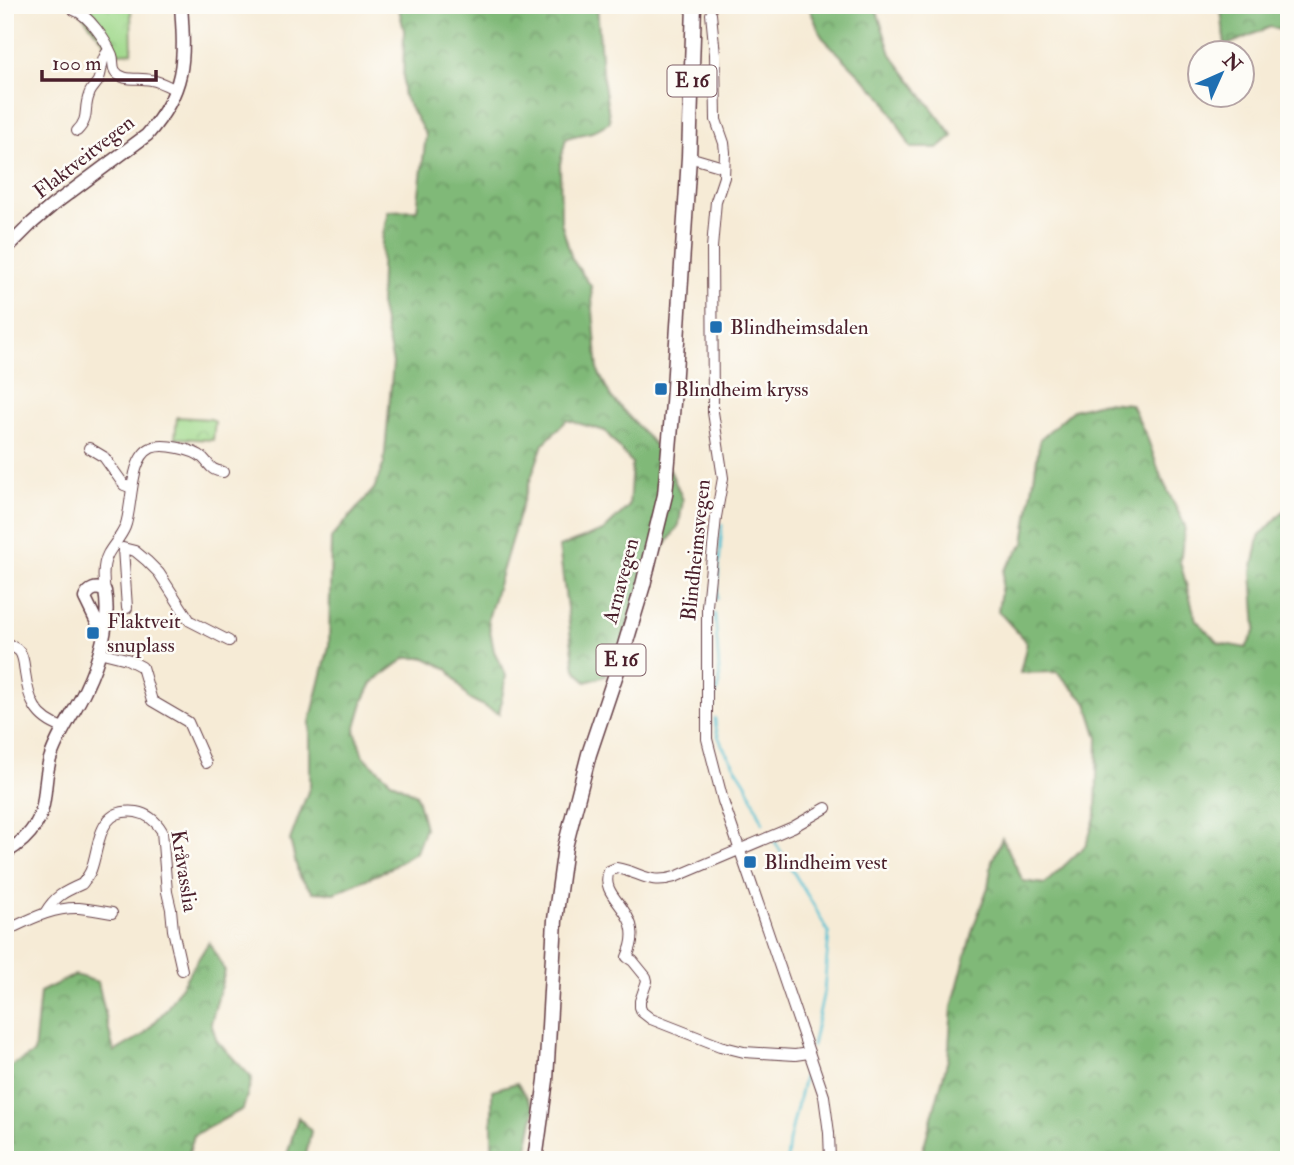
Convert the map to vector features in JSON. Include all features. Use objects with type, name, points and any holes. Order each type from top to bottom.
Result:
[{"type":"highway","name":"Arnavegen","points":[[535,1160],[546,1080],[555,920],[565,847],[589,754],[643,584],[664,495],[690,158],[694,5]]},
{"type":"main road","name":"Flaktveitvegen","points":[[5,250],[53,205],[147,135],[169,106],[180,77],[183,58],[181,5]]},
{"type":"main road","points":[[5,853],[16,847],[36,824],[42,810],[50,758],[85,690],[99,652],[103,635],[106,611],[105,591],[91,589],[85,598],[103,635]]},
{"type":"street","points":[[74,10],[82,13],[97,31],[114,58],[113,67],[117,73],[124,78],[151,80],[176,90]]},
{"type":"street","name":"Blindheimsvegen","points":[[711,14],[715,54],[716,120],[725,148],[724,177],[716,201],[712,248],[713,412],[723,478],[716,517],[707,606],[708,739],[723,801],[824,1096],[830,1160]]},
{"type":"street","points":[[77,131],[86,119],[89,93],[98,81],[103,58],[109,50]]},
{"type":"street","points":[[690,158],[723,167]]},
{"type":"street","points":[[127,608],[120,546],[141,456],[152,448],[166,446],[183,449],[203,458],[211,468],[223,472]]},
{"type":"street","points":[[89,447],[104,457],[124,485],[132,488]]},
{"type":"street","points":[[105,591],[105,563],[109,553],[120,546]]},
{"type":"street","points":[[120,546],[135,551],[159,573],[190,621],[229,641]]},
{"type":"street","points":[[5,645],[21,654],[28,690],[37,711],[49,722],[63,729]]},
{"type":"street","points":[[99,652],[127,659],[142,667],[152,701],[188,722],[206,763]]},
{"type":"street","points":[[809,1053],[795,1055],[744,1052],[720,1046],[651,1019],[642,1012],[640,1000],[646,977],[627,957],[632,942],[632,925],[608,887],[607,879],[609,871],[620,868],[650,879],[667,879],[793,827],[826,808]]},
{"type":"street","name":"Kråvasslia","points":[[45,913],[57,896],[82,884],[90,871],[106,823],[121,813],[148,815],[158,826],[163,838],[167,892],[182,970]]},
{"type":"street","name":"Kråvasslia","points":[[5,931],[45,913],[63,909],[78,908],[112,913]]},
{"type":"green space","points":[[74,5],[131,5],[132,52],[112,51]]},
{"type":"green space","points":[[398,5],[597,5],[602,72],[610,122],[592,132],[566,138],[560,164],[561,222],[572,259],[591,286],[598,371],[611,397],[663,454],[683,500],[679,525],[655,561],[617,656],[605,676],[586,682],[575,669],[559,547],[603,531],[629,506],[632,463],[605,431],[567,420],[543,444],[488,619],[494,651],[506,676],[499,714],[468,698],[448,669],[426,658],[406,658],[372,683],[355,730],[363,756],[392,782],[416,794],[425,828],[416,852],[387,870],[334,893],[313,892],[299,876],[290,840],[310,786],[310,722],[329,646],[331,538],[374,489],[384,463],[393,363],[380,304],[382,240],[388,211],[417,210],[426,135],[403,95],[404,30]]},
{"type":"green space","points":[[807,5],[875,5],[891,54],[953,136],[939,148],[911,148],[884,99],[822,37]]},
{"type":"green space","points":[[1224,5],[1289,5],[1289,33],[1270,27],[1244,38],[1224,38],[1221,9]]},
{"type":"green space","points":[[1104,402],[1131,404],[1161,477],[1185,526],[1180,562],[1196,620],[1219,643],[1246,648],[1256,629],[1252,572],[1259,537],[1289,505],[1289,1160],[920,1160],[948,1059],[952,1007],[973,928],[988,887],[992,861],[1002,838],[1023,881],[1045,884],[1086,845],[1096,815],[1098,738],[1087,703],[1057,672],[1020,673],[1027,643],[998,611],[1004,570],[1024,543],[1040,439],[1073,410]]},
{"type":"green space","points":[[177,417],[211,419],[215,422],[213,440],[175,438]]},
{"type":"green space","points":[[209,942],[225,971],[211,1023],[217,1041],[252,1078],[243,1109],[194,1135],[187,1160],[8,1160],[13,1124],[9,1067],[34,1053],[40,992],[75,975],[98,982],[114,1052],[143,1035],[166,1010]]},
{"type":"green space","points":[[517,1083],[535,1109],[525,1160],[486,1160],[492,1147],[492,1090]]},
{"type":"green space","points":[[298,1117],[311,1131],[305,1160],[278,1160],[287,1155]]},
{"type":"waterway","points":[[717,599],[722,525]]},
{"type":"waterway","points":[[714,706],[714,698],[720,684],[715,614]]},
{"type":"waterway","points":[[715,718],[718,737],[748,787],[763,823]]},
{"type":"waterway","points":[[775,842],[829,934],[824,991],[812,1046]]},
{"type":"waterway","points":[[787,1160],[806,1068]]},
{"type":"place","name":"Blindheimsdalen","points":[[716,327]]},
{"type":"place","name":"Blindheim kryss","points":[[661,389]]},
{"type":"place","name":"Flaktveit snuplass","points":[[93,633]]},
{"type":"place","name":"Blindheim vest","points":[[750,862]]}]
